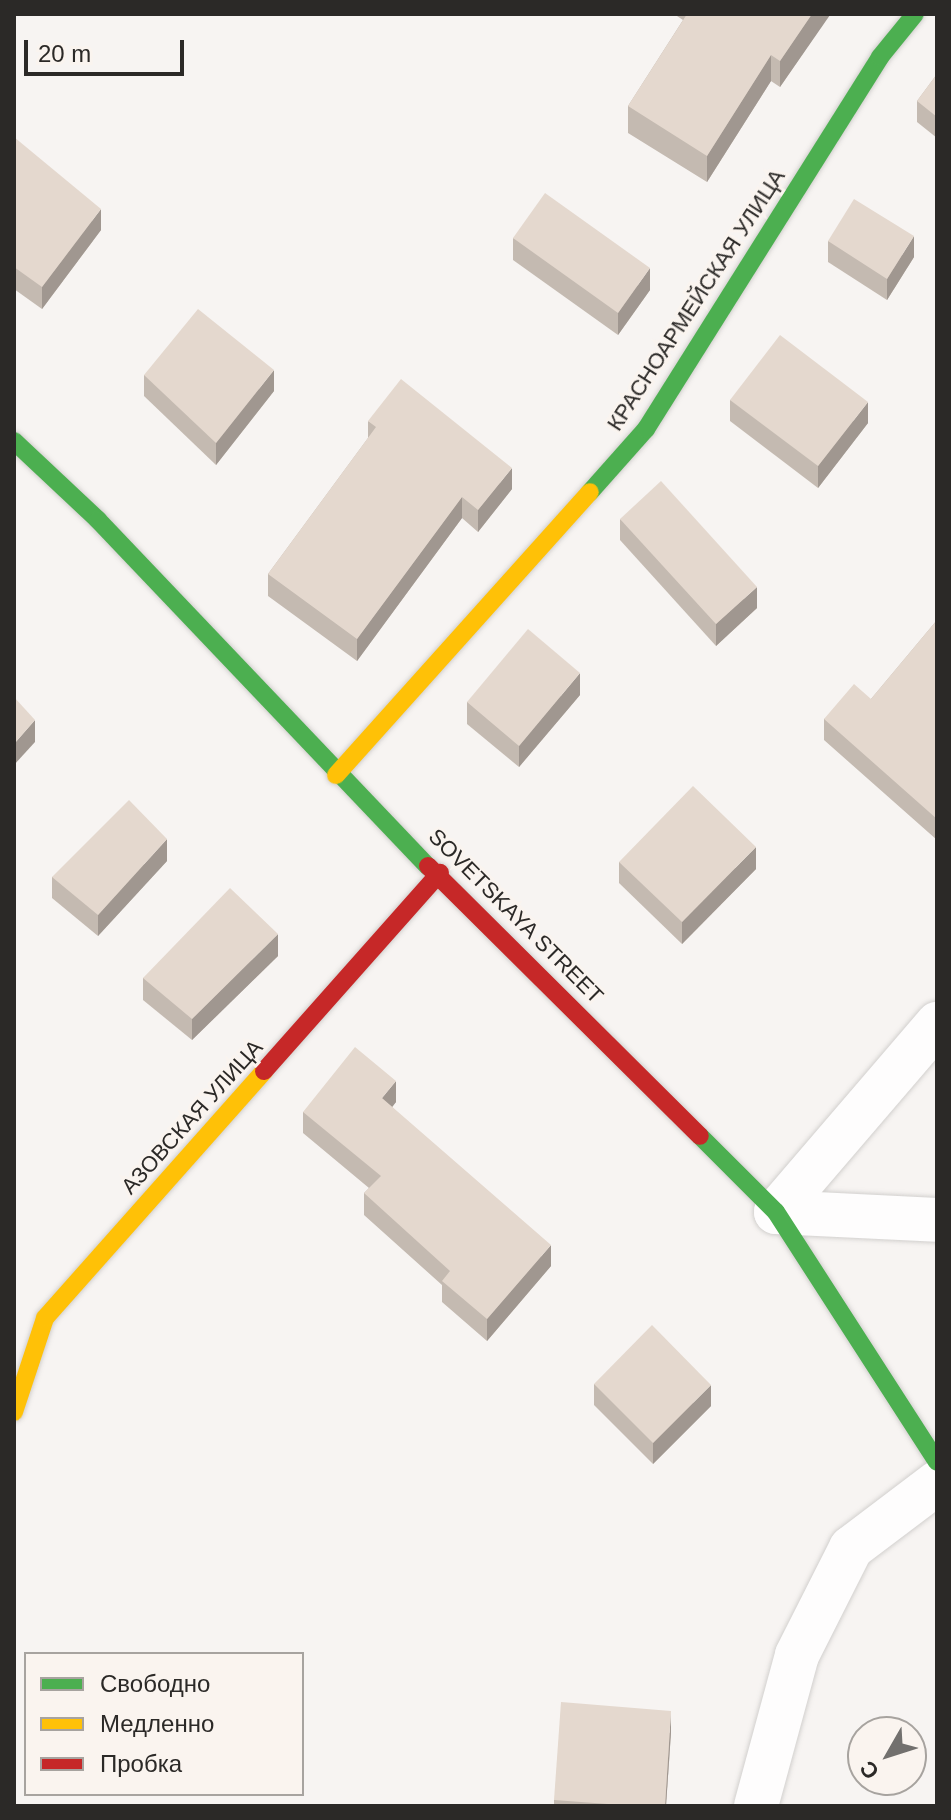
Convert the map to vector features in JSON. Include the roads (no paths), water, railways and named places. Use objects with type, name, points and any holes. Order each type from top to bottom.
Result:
[{"type":"street","name":"КРАСНОАРМЕЙСКАЯ УЛИЦА","points":[[336,775],[646,429],[880,57],[915,14]]},
{"type":"street","name":"SOVETSKAYA STREET","points":[[14,441],[98,520],[336,775],[440,873],[776,1212],[937,1462]]},
{"type":"street","name":"АЗОВСКАЯ УЛИЦА","points":[[14,1412],[45,1318],[440,873]]},
{"type":"street","points":[[776,1212],[937,1024]]},
{"type":"street","points":[[776,1212],[937,1220]]},
{"type":"street","points":[[756,1806],[797,1655],[851,1548],[937,1483]]}]
